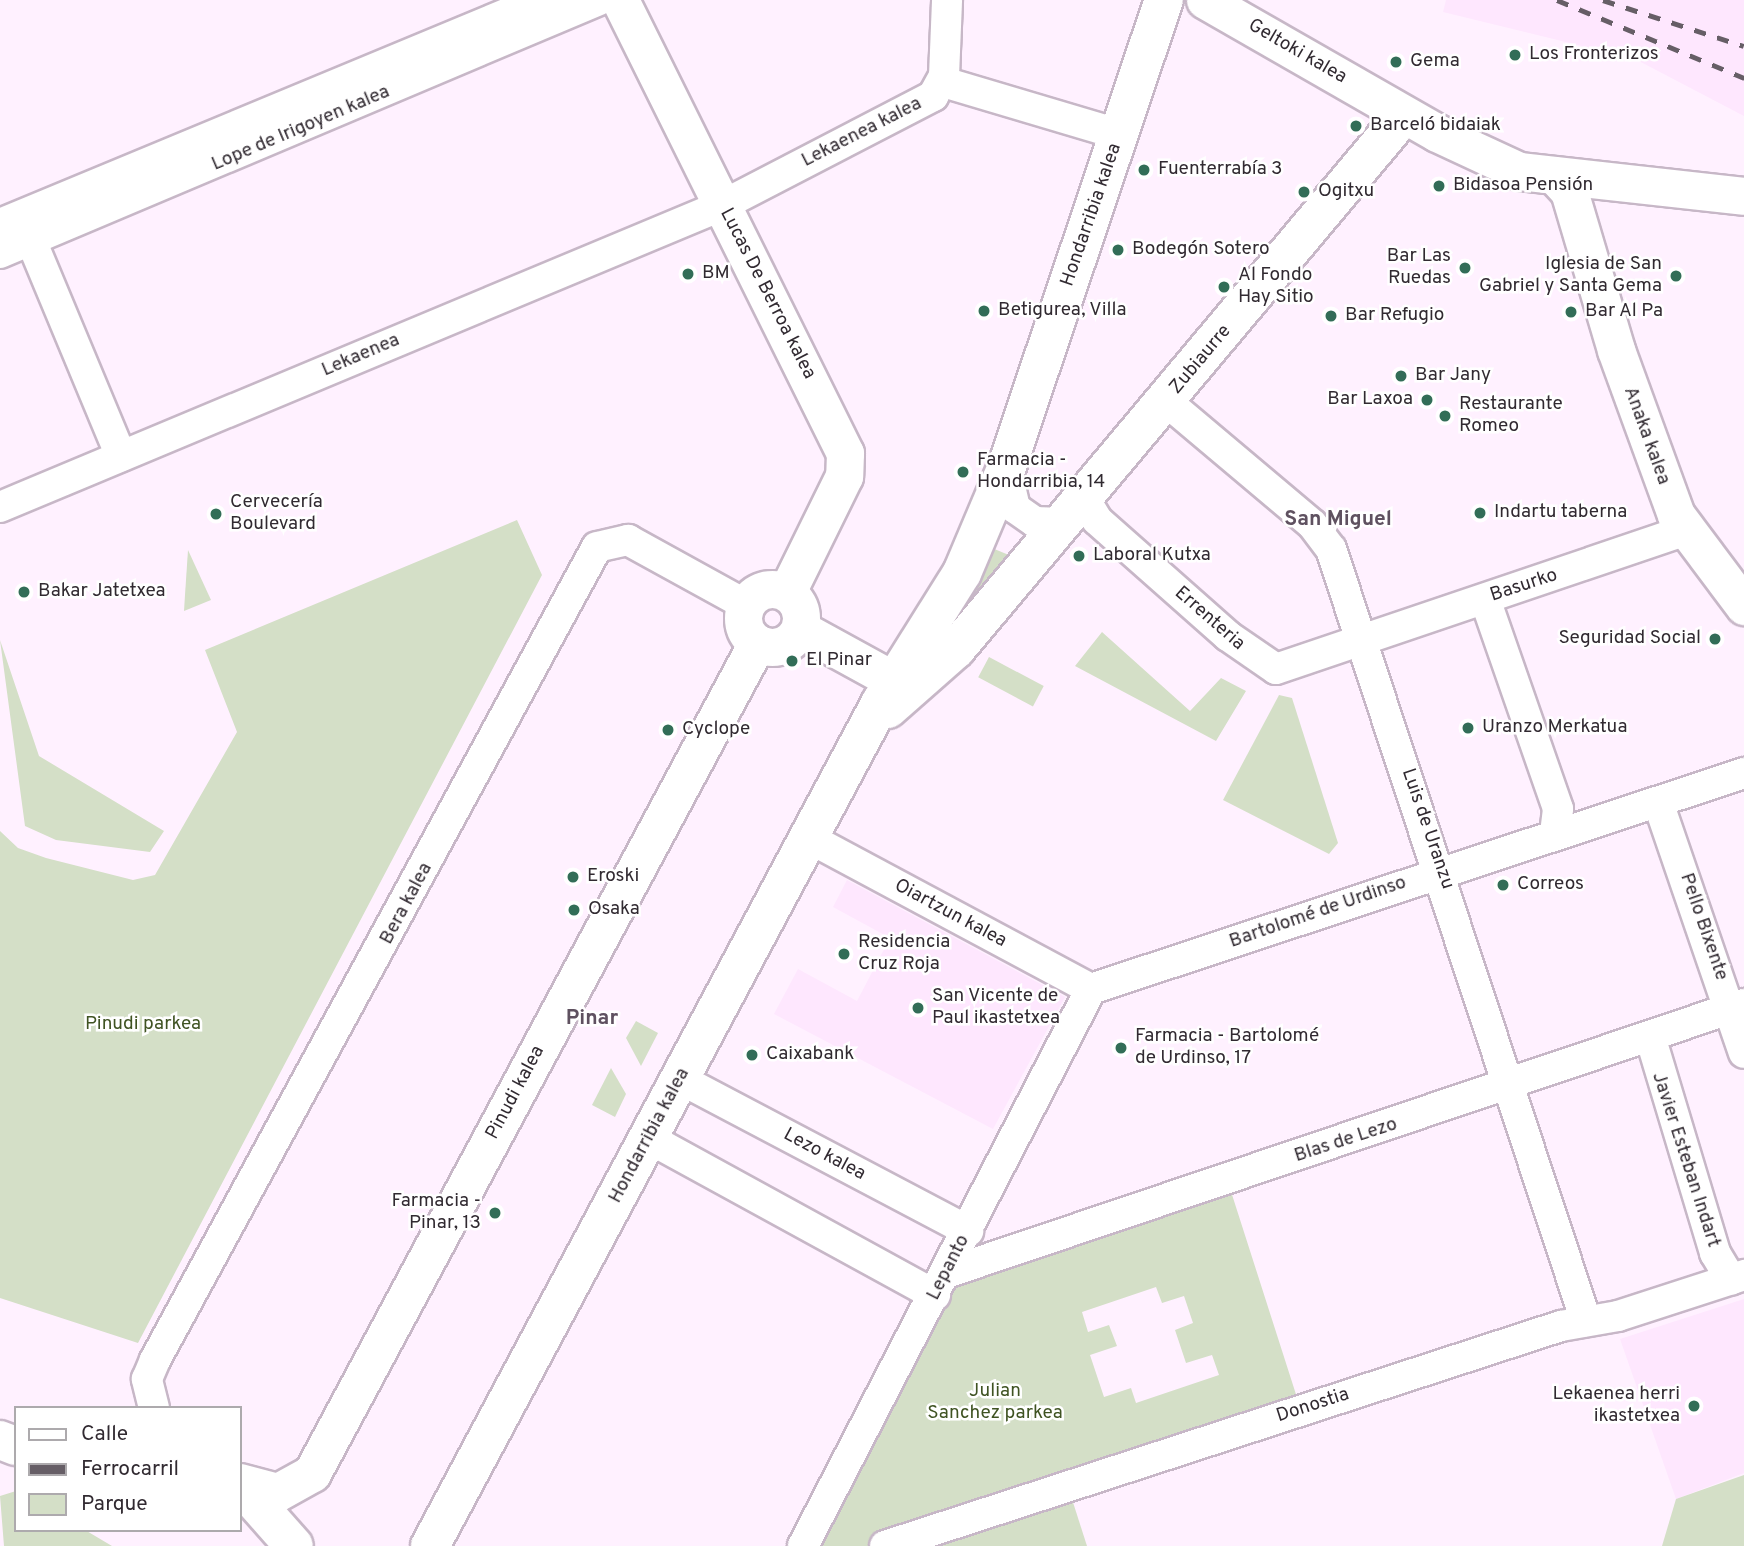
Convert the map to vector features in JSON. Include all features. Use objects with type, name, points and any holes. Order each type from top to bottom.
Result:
[{"type":"main road","name":"Hondarribia kalea","points":[[430,1546],[650,1139],[893,680],[962,573],[1006,469],[1162,11]]},
{"type":"main road","name":"Zubiaurre","points":[[1007,589],[1167,402],[1402,119]]},
{"type":"main road","name":"Hondarribia kalea","points":[[869,725],[934,672],[1007,589]]},
{"type":"main road","points":[[242,1485],[294,1546]]},
{"type":"street","name":"Lope de Irigoyen kalea","points":[[0,253],[15,234],[547,0]]},
{"type":"street","name":"Lope de Irigoyen kalea","points":[[15,234],[599,0]]},
{"type":"street","name":"Lucas De Berroa kalea","points":[[620,0],[845,453],[844,476],[787,592]]},
{"type":"street","points":[[947,0],[943,82],[1119,134]]},
{"type":"street","points":[[1162,11],[1199,0]]},
{"type":"street","name":"Geltoki kalea","points":[[1205,0],[1402,119],[1555,184],[1617,180],[1744,196]]},
{"type":"street","name":"Lekaenea kalea","points":[[723,205],[933,96],[943,82]]},
{"type":"street","name":"Anaka kalea","points":[[1584,248],[1588,201],[1617,180]]},
{"type":"street","name":"Anaka kalea","points":[[1555,184],[1584,248],[1649,448],[1684,531],[1744,606]]},
{"type":"street","name":"Lekaenea","points":[[0,508],[723,205]]},
{"type":"street","points":[[15,234],[121,456]]},
{"type":"street","name":"Luis de Uranzu","points":[[1167,402],[1312,524],[1331,549],[1442,872],[1511,1087],[1573,1323]]},
{"type":"street","points":[[1006,469],[1014,508],[1035,522],[1073,510]]},
{"type":"street","name":"Errenteria","points":[[1073,510],[1097,520],[1265,664],[1290,668],[1363,641]]},
{"type":"street","name":"Basurko","points":[[1363,641],[1684,531]]},
{"type":"street","name":"Bera kalea","points":[[154,1406],[147,1379],[155,1360],[597,547],[628,540],[746,605]]},
{"type":"street","points":[[800,629],[893,680],[927,663],[985,601],[1007,589]]},
{"type":"street","points":[[762,590],[787,592],[800,608],[800,629],[782,646],[757,643],[744,626],[746,605],[762,590]]},
{"type":"street","points":[[1485,599],[1558,809],[1555,835]]},
{"type":"street","name":"Pinudi kalea","points":[[242,1483],[278,1492],[312,1473],[757,643]]},
{"type":"street","name":"Bartolomé de Urdinso","points":[[1091,989],[1744,773]]},
{"type":"street","name":"Pello Bixente","points":[[1658,802],[1737,1006],[1744,1053]]},
{"type":"street","name":"Oiartzun kalea","points":[[809,838],[1091,989]]},
{"type":"street","name":"Lepanto","points":[[803,1546],[941,1284],[1091,989]]},
{"type":"street","name":"Blas de Lezo","points":[[941,1284],[1737,1006]]},
{"type":"street","name":"Javier Esteban Indart","points":[[1650,1036],[1715,1253],[1738,1277]]},
{"type":"street","name":"Lezo kalea","points":[[680,1079],[968,1231]]},
{"type":"street","points":[[650,1139],[941,1284]]},
{"type":"street","name":"Donostia","points":[[885,1546],[1573,1323],[1738,1277]]},
{"type":"shaded area","points":[[1446,0],[1744,0],[1744,116],[1635,59],[1443,12]]},
{"type":"shaded area","name":"San Vicente de Paul ikastetxea","points":[[847,880],[1065,997],[993,1129],[774,1014],[798,969],[857,1001],[890,938],[833,907]]},
{"type":"shaded area","name":"Lekaenea herri ikastetxea","points":[[1744,1299],[1744,1473],[1676,1499],[1620,1339]]},
{"type":"green space","name":"Pinudi parkea","points":[[517,520],[542,575],[138,1343],[0,1298],[0,831],[18,848],[46,858],[133,880],[155,875],[237,732],[205,650]]},
{"type":"green space","points":[[987,546],[1021,560],[957,615]]},
{"type":"green space","points":[[188,550],[211,600],[184,611],[185,595]]},
{"type":"green space","points":[[1102,632],[1190,711],[1221,678],[1246,691],[1216,741],[1075,666]]},
{"type":"green space","points":[[0,640],[39,756],[164,831],[150,852],[56,840],[25,826]]},
{"type":"green space","points":[[989,657],[1044,686],[1033,706],[978,677]]},
{"type":"green space","points":[[1279,695],[1292,698],[1338,843],[1329,854],[1223,800]]},
{"type":"green space","points":[[636,1021],[658,1033],[641,1066],[626,1038]]},
{"type":"green space","points":[[611,1068],[626,1094],[615,1117],[592,1105]]},
{"type":"green space","name":"Julian Sanchez parkea","points":[[1227,1179],[1301,1410],[885,1546],[803,1546],[946,1273]],"holes":[[[1156,1287],[1162,1303],[1184,1296],[1193,1323],[1175,1330],[1186,1363],[1212,1355],[1219,1375],[1136,1403],[1131,1388],[1104,1397],[1090,1355],[1117,1346],[1109,1325],[1088,1332],[1082,1312]]]},
{"type":"green space","points":[[1744,1475],[1744,1546],[1662,1546],[1676,1499]]},
{"type":"green space","points":[[14,1492],[14,1532],[88,1532],[112,1546],[4,1546],[0,1496]]},
{"type":"green space","points":[[1070,1493],[1087,1546],[907,1546]]},
{"type":"railway","points":[[1557,0],[1744,78]]},
{"type":"railway","points":[[1603,0],[1744,46]]},
{"type":"place","name":"Los Fronterizos","points":[[1515,55]]},
{"type":"place","name":"Gema","points":[[1396,62]]},
{"type":"place","name":"Barceló bidaiak","points":[[1356,126]]},
{"type":"place","name":"Fuenterrabía 3","points":[[1144,170]]},
{"type":"place","name":"Bidasoa Pensión","points":[[1439,186]]},
{"type":"place","name":"Ogitxu","points":[[1304,192]]},
{"type":"place","name":"Bodegón Sotero","points":[[1118,250]]},
{"type":"place","name":"Bar Las Ruedas","points":[[1465,268]]},
{"type":"place","name":"BM","points":[[688,274]]},
{"type":"place","name":"Iglesia de San Gabriel y Santa Gema","points":[[1676,276]]},
{"type":"place","name":"Al Fondo Hay Sitio","points":[[1224,287]]},
{"type":"place","name":"Betigurea, Villa","points":[[984,311]]},
{"type":"place","name":"Bar Al Pa","points":[[1571,312]]},
{"type":"place","name":"Bar Refugio","points":[[1331,316]]},
{"type":"place","name":"Bar Jany","points":[[1401,376]]},
{"type":"place","name":"Bar Laxoa","points":[[1427,400]]},
{"type":"place","name":"Restaurante Romeo","points":[[1445,416]]},
{"type":"place","name":"Farmacia - Hondarribia, 14","points":[[963,472]]},
{"type":"place","name":"Indartu taberna","points":[[1480,513]]},
{"type":"place","name":"Cervecería Boulevard","points":[[216,514]]},
{"type":"place","name":"Laboral Kutxa","points":[[1079,556]]},
{"type":"place","name":"Bakar Jatetxea","points":[[24,592]]},
{"type":"place","name":"Seguridad Social","points":[[1715,639]]},
{"type":"place","name":"El Pinar","points":[[792,661]]},
{"type":"place","name":"Uranzo Merkatua","points":[[1468,728]]},
{"type":"place","name":"Cyclope","points":[[668,730]]},
{"type":"place","name":"Eroski","points":[[573,877]]},
{"type":"place","name":"Correos","points":[[1503,885]]},
{"type":"place","name":"Osaka","points":[[574,910]]},
{"type":"place","name":"Residencia Cruz Roja","points":[[844,954]]},
{"type":"place","name":"San Vicente de Paul ikastetxea","points":[[918,1008]]},
{"type":"place","name":"Farmacia - Bartolomé de Urdinso, 17","points":[[1121,1048]]},
{"type":"place","name":"Caixabank","points":[[752,1055]]},
{"type":"place","name":"Farmacia - Pinar, 13","points":[[495,1213]]},
{"type":"place","name":"Lekaenea herri ikastetxea","points":[[1694,1406]]},
{"type":"district","name":"San Miguel","points":[[1338,520]]},
{"type":"district","name":"Pinar","points":[[592,1019]]}]
